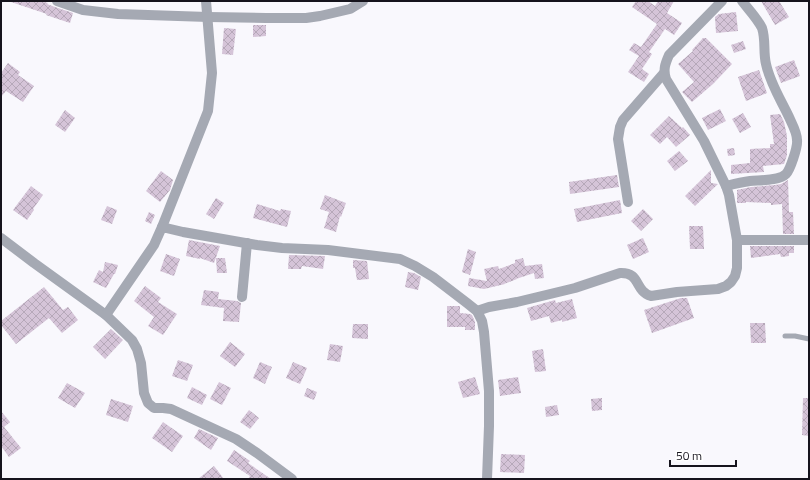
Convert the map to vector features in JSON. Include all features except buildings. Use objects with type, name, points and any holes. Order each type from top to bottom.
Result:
[{"type":"street","points":[[57,1],[84,10],[110,13],[208,17],[306,18],[350,9],[363,1]]},
{"type":"street","points":[[106,315],[154,245],[208,111],[212,73],[206,1]]},
{"type":"street","points":[[477,311],[575,288],[620,273],[625,273],[634,277],[641,289],[647,295],[651,296],[718,288],[726,286],[731,282],[735,276],[737,268],[737,240],[729,195],[704,141],[666,79],[664,73],[665,64],[669,55],[722,1]]},
{"type":"street","points":[[726,186],[776,178],[785,175],[788,172],[797,149],[798,141],[795,130],[768,73],[765,62],[764,37],[761,28],[756,18],[742,1]]},
{"type":"street","points":[[628,202],[618,139],[620,127],[623,120],[664,73]]},
{"type":"street","points":[[162,227],[183,232],[282,248],[328,250],[400,259],[433,277],[477,311],[482,321],[484,332],[489,391],[487,479]]},
{"type":"street","points":[[1,238],[106,315],[132,340],[137,349],[141,363],[144,393],[148,402],[154,408],[171,409],[236,439],[257,453],[290,479]]},
{"type":"street","points":[[737,240],[809,240]]},
{"type":"street","points":[[242,297],[248,243]]},
{"type":"lane","points":[[785,336],[795,336],[809,339]]}]
